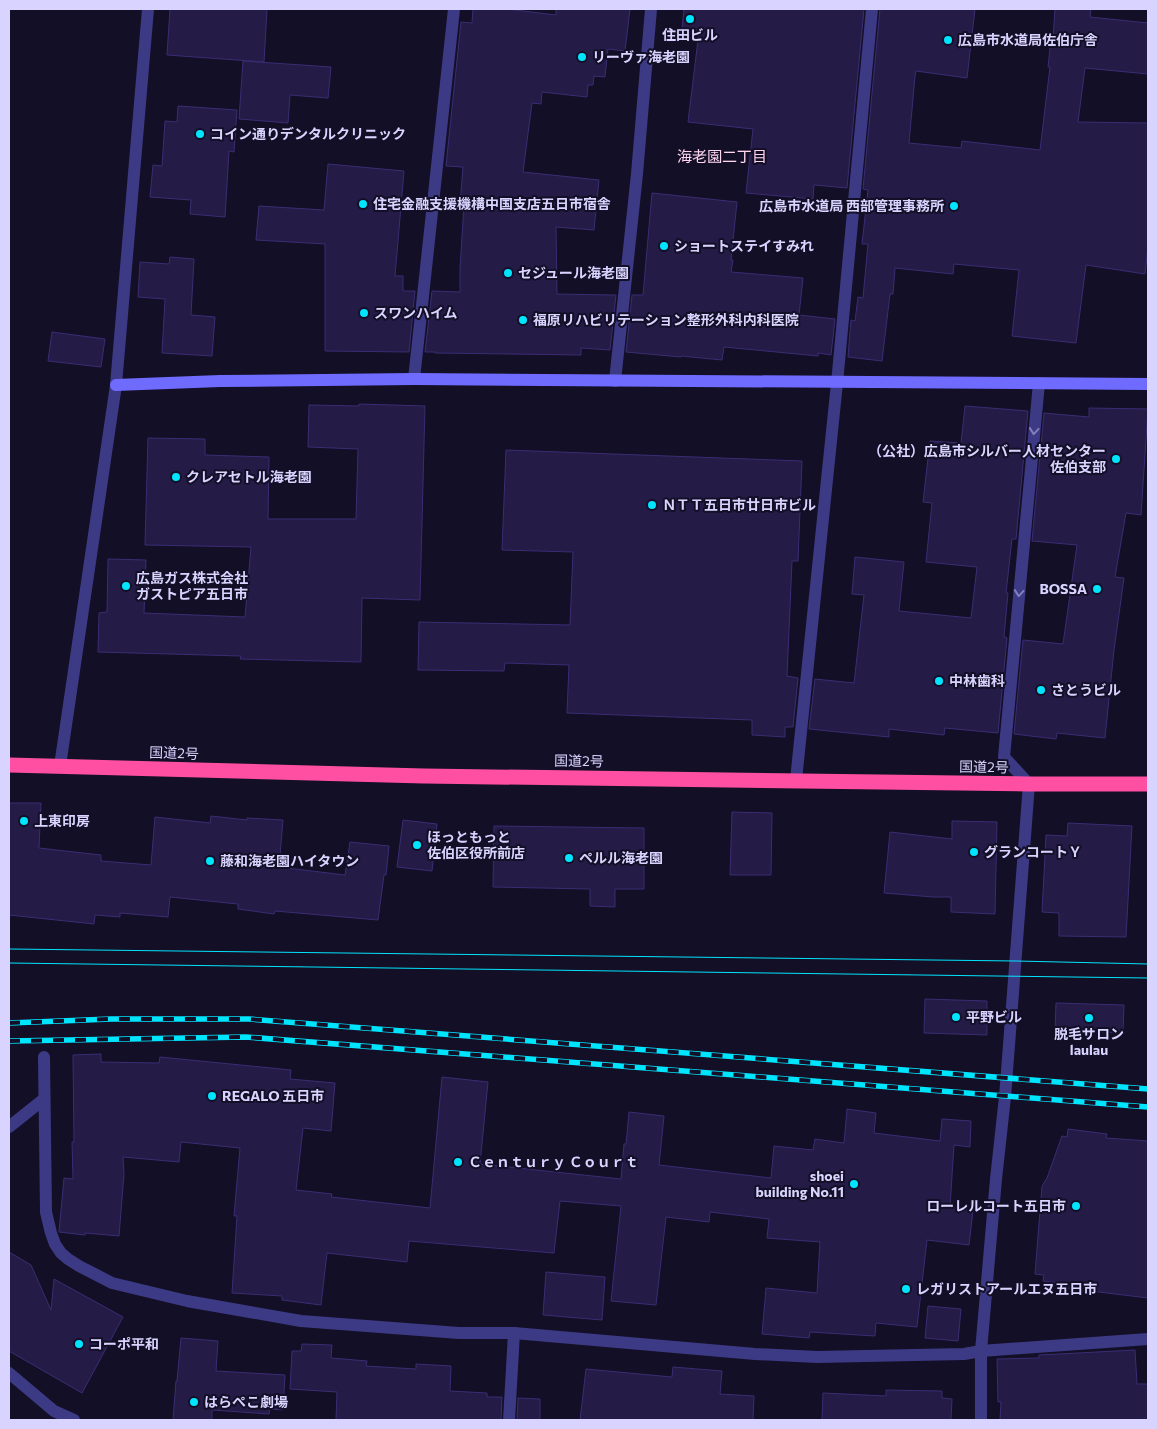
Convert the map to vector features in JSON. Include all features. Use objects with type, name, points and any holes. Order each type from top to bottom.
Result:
[{"type":"highway","name":"国道2号","points":[[9,765],[424,776],[1148,784]]},
{"type":"street","points":[[60,766],[116,385],[148,9]]},
{"type":"street","points":[[414,379],[454,9]]},
{"type":"street","points":[[615,381],[637,174],[651,9]]},
{"type":"street","points":[[796,780],[837,382],[872,9]]},
{"type":"street","points":[[116,385],[220,381],[414,379],[1148,384]]},
{"type":"street","points":[[981,1420],[981,1351],[1005,1097],[1029,784],[1004,756],[1039,383]]},
{"type":"street","points":[[44,1057],[46,1212],[51,1233],[58,1249],[68,1259],[105,1280],[151,1294],[301,1320],[459,1333],[514,1333],[745,1353],[817,1357],[964,1354],[981,1351],[1148,1339]]},
{"type":"street","points":[[9,1127],[44,1099]]},
{"type":"street","points":[[509,1420],[514,1333]]},
{"type":"street","points":[[9,1373],[54,1411],[74,1420]]},
{"type":"building","points":[[170,9],[267,9],[264,62],[167,55]]},
{"type":"building","points":[[473,9],[507,9],[556,15],[556,9],[630,9],[625,51],[608,49],[605,77],[594,76],[593,85],[588,85],[587,97],[542,92],[541,104],[532,103],[523,172],[599,180],[594,230],[556,227],[557,294],[616,295],[610,350],[581,348],[581,355],[425,352],[432,291],[460,292],[464,205],[460,204],[463,167],[446,166],[461,22],[472,23]]},
{"type":"building","points":[[684,9],[864,9],[847,188],[814,185],[813,199],[746,193],[753,129],[688,122],[698,40],[681,39]]},
{"type":"building","points":[[880,9],[975,9],[967,78],[916,71],[915,76],[909,143],[961,148],[962,141],[1040,150],[1055,9],[1091,9],[1090,17],[1148,23],[1148,74],[1085,68],[1078,122],[1148,123],[1148,247],[1145,274],[1086,265],[1076,343],[1012,336],[1019,270],[954,264],[953,274],[895,268],[893,294],[890,294],[882,361],[848,357],[851,320],[855,321],[858,297],[863,298],[868,244],[862,244],[868,190],[863,189]]},
{"type":"building","points":[[243,61],[331,67],[328,98],[290,95],[288,123],[239,119]]},
{"type":"building","points":[[178,106],[237,110],[234,152],[229,151],[225,217],[190,214],[191,200],[150,197],[153,165],[162,166],[165,121],[177,122]]},
{"type":"building","points":[[328,164],[404,171],[395,276],[403,276],[403,291],[415,291],[409,352],[325,351],[325,244],[256,240],[259,206],[324,210]]},
{"type":"building","points":[[652,193],[737,202],[731,272],[803,278],[799,315],[835,319],[831,355],[818,353],[818,356],[724,347],[722,360],[626,352],[632,295],[643,295]]},
{"type":"building","points":[[170,257],[194,259],[191,315],[215,317],[212,356],[162,353],[165,299],[138,297],[140,262],[169,264]]},
{"type":"building","points":[[52,332],[105,339],[101,367],[48,361]]},
{"type":"building","points":[[359,404],[425,406],[420,600],[362,598],[361,662],[240,659],[241,656],[98,652],[99,613],[107,612],[108,559],[146,560],[144,613],[245,617],[251,547],[145,545],[148,438],[205,439],[205,455],[269,457],[268,519],[356,519],[358,449],[308,447],[309,405],[359,406]]},
{"type":"building","points":[[965,406],[1028,411],[1016,539],[1012,539],[1006,593],[1008,593],[1004,637],[1007,638],[998,733],[945,728],[944,735],[889,729],[889,737],[809,729],[815,679],[854,683],[864,595],[852,594],[855,557],[904,562],[899,611],[971,618],[977,567],[926,562],[932,503],[923,502],[930,441],[961,443]]},
{"type":"building","points":[[1089,408],[1148,409],[1141,515],[1126,513],[1115,577],[1124,578],[1105,738],[1057,733],[1056,739],[1014,734],[1023,640],[1063,644],[1077,545],[1032,541],[1044,413],[1089,417]]},
{"type":"building","points":[[506,450],[802,461],[798,561],[792,561],[787,676],[798,678],[793,727],[785,727],[785,737],[752,735],[752,720],[567,713],[569,665],[505,663],[504,671],[418,670],[419,622],[570,625],[573,552],[502,550]]},
{"type":"building","points":[[9,803],[41,803],[39,848],[101,855],[101,861],[151,865],[155,817],[210,823],[211,816],[247,820],[247,818],[283,820],[279,867],[345,875],[350,842],[389,846],[378,920],[275,911],[274,914],[238,909],[238,904],[170,897],[168,917],[120,913],[120,917],[95,915],[94,924],[9,915]]},
{"type":"building","points":[[732,812],[772,813],[771,875],[730,875]]},
{"type":"building","name":"ほっともっと 佐伯区役所前店","points":[[403,820],[437,824],[432,871],[397,867]]},
{"type":"building","points":[[952,821],[997,822],[995,914],[951,912],[951,897],[884,893],[890,832],[952,839]]},
{"type":"building","points":[[1068,823],[1132,826],[1126,937],[1059,936],[1059,913],[1042,912],[1046,835],[1067,836]]},
{"type":"building","name":"ペルル海老園","points":[[494,826],[644,828],[644,889],[615,889],[615,907],[590,906],[590,889],[493,887]]},
{"type":"building","name":"平野ビル","points":[[925,999],[987,1001],[987,1035],[924,1033]]},
{"type":"building","name":"脱毛サロン laulau","points":[[1056,1003],[1124,1005],[1123,1033],[1055,1031]]},
{"type":"building","points":[[101,1054],[101,1062],[159,1063],[160,1057],[291,1070],[290,1079],[335,1083],[331,1131],[303,1128],[296,1190],[332,1194],[331,1197],[430,1208],[442,1077],[488,1082],[480,1164],[621,1179],[629,1112],[664,1116],[659,1165],[771,1178],[774,1146],[813,1150],[815,1139],[844,1143],[847,1109],[876,1113],[874,1133],[940,1141],[942,1119],[971,1121],[970,1147],[954,1145],[950,1207],[973,1210],[969,1245],[927,1240],[917,1327],[876,1323],[875,1336],[810,1332],[809,1338],[762,1334],[766,1288],[817,1293],[820,1242],[767,1238],[769,1219],[710,1212],[709,1222],[666,1217],[656,1305],[611,1301],[621,1206],[560,1201],[554,1253],[409,1241],[407,1262],[327,1253],[321,1305],[282,1300],[282,1296],[232,1293],[237,1216],[234,1216],[240,1148],[181,1142],[179,1162],[123,1157],[124,1174],[119,1236],[59,1232],[64,1178],[73,1179],[73,1055]]},
{"type":"building","name":"ローレルコート五日市","points":[[1068,1129],[1107,1134],[1106,1138],[1148,1141],[1148,1298],[1058,1287],[1058,1283],[1043,1281],[1044,1275],[1035,1274],[1042,1186],[1047,1178],[1062,1136],[1067,1137]]},
{"type":"building","points":[[9,1252],[31,1265],[51,1310],[54,1279],[123,1317],[82,1393],[9,1351]]},
{"type":"building","points":[[546,1272],[605,1277],[602,1320],[543,1315]]},
{"type":"building","points":[[928,1306],[961,1309],[958,1341],[925,1338]]},
{"type":"building","points":[[181,1338],[218,1341],[216,1371],[285,1375],[283,1410],[270,1409],[269,1414],[212,1410],[212,1420],[173,1420]]},
{"type":"building","points":[[302,1344],[332,1345],[331,1358],[367,1361],[366,1366],[416,1369],[416,1364],[451,1366],[450,1391],[487,1393],[487,1397],[502,1397],[501,1420],[336,1420],[337,1392],[290,1389],[292,1351],[301,1351]]},
{"type":"building","points":[[1135,1350],[1137,1384],[1148,1384],[1148,1420],[1000,1420],[1001,1402],[998,1402],[997,1359],[1039,1358],[1039,1355]]},
{"type":"building","points":[[673,1367],[722,1371],[720,1394],[754,1396],[753,1420],[580,1420],[586,1369],[672,1377]]},
{"type":"building","points":[[886,1390],[942,1391],[942,1398],[952,1399],[951,1420],[822,1420],[823,1393],[886,1396]]},
{"type":"building","points":[[518,1398],[540,1399],[540,1420],[517,1420]]},
{"type":"tram line","points":[[9,949],[1148,964]]},
{"type":"tram line","points":[[9,963],[1148,978]]},
{"type":"railway","points":[[9,1023],[111,1019],[249,1019],[1148,1089]]},
{"type":"railway","points":[[9,1041],[246,1037],[1148,1107]]},
{"type":"place","name":"住田ビル","points":[[690,19]]},
{"type":"place","name":"広島市水道局佐伯庁舎","points":[[948,40]]},
{"type":"place","name":"リーヴァ海老園","points":[[582,57]]},
{"type":"place","name":"コイン通りデンタルクリニック","points":[[200,134]]},
{"type":"place","name":"住宅金融支援機構中国支店五日市宿舎","points":[[363,204]]},
{"type":"place","name":"広島市水道局 西部管理事務所","points":[[954,206]]},
{"type":"place","name":"ショートステイすみれ","points":[[664,246]]},
{"type":"place","name":"セジュール海老園","points":[[508,273]]},
{"type":"place","name":"スワンハイム","points":[[364,313]]},
{"type":"place","name":"福原リハビリテーション整形外科内科医院","points":[[523,320]]},
{"type":"place","name":"（公社）広島市シルバー人材センター 佐伯支部","points":[[1116,459]]},
{"type":"place","name":"クレアセトル海老園","points":[[176,477]]},
{"type":"place","name":"ＮＴＴ五日市廿日市ビル","points":[[652,505]]},
{"type":"place","name":"広島ガス株式会社 ガストピア五日市","points":[[126,586]]},
{"type":"place","name":"BOSSA","points":[[1097,589]]},
{"type":"place","name":"中林歯科","points":[[939,681]]},
{"type":"place","name":"さとうビル","points":[[1041,690]]},
{"type":"place","name":"上東印房","points":[[24,821]]},
{"type":"place","name":"ほっともっと 佐伯区役所前店","points":[[417,845]]},
{"type":"place","name":"グランコートＹ","points":[[974,852]]},
{"type":"place","name":"ペルル海老園","points":[[569,858]]},
{"type":"place","name":"藤和海老園ハイタウン","points":[[210,861]]},
{"type":"place","name":"平野ビル","points":[[956,1017]]},
{"type":"place","name":"脱毛サロン laulau","points":[[1089,1018]]},
{"type":"place","name":"REGALO 五日市","points":[[212,1096]]},
{"type":"place","name":"Ｃｅｎｔｕｒｙ Ｃｏｕｒｔ","points":[[458,1162]]},
{"type":"place","name":"shoei building No.11","points":[[854,1184]]},
{"type":"place","name":"ローレルコート五日市","points":[[1076,1206]]},
{"type":"place","name":"レガリストアールエヌ五日市","points":[[906,1289]]},
{"type":"place","name":"コーポ平和","points":[[79,1344]]},
{"type":"place","name":"はらぺこ劇場","points":[[194,1402]]},
{"type":"district","name":"海老園二丁目","points":[[722,157]]}]
